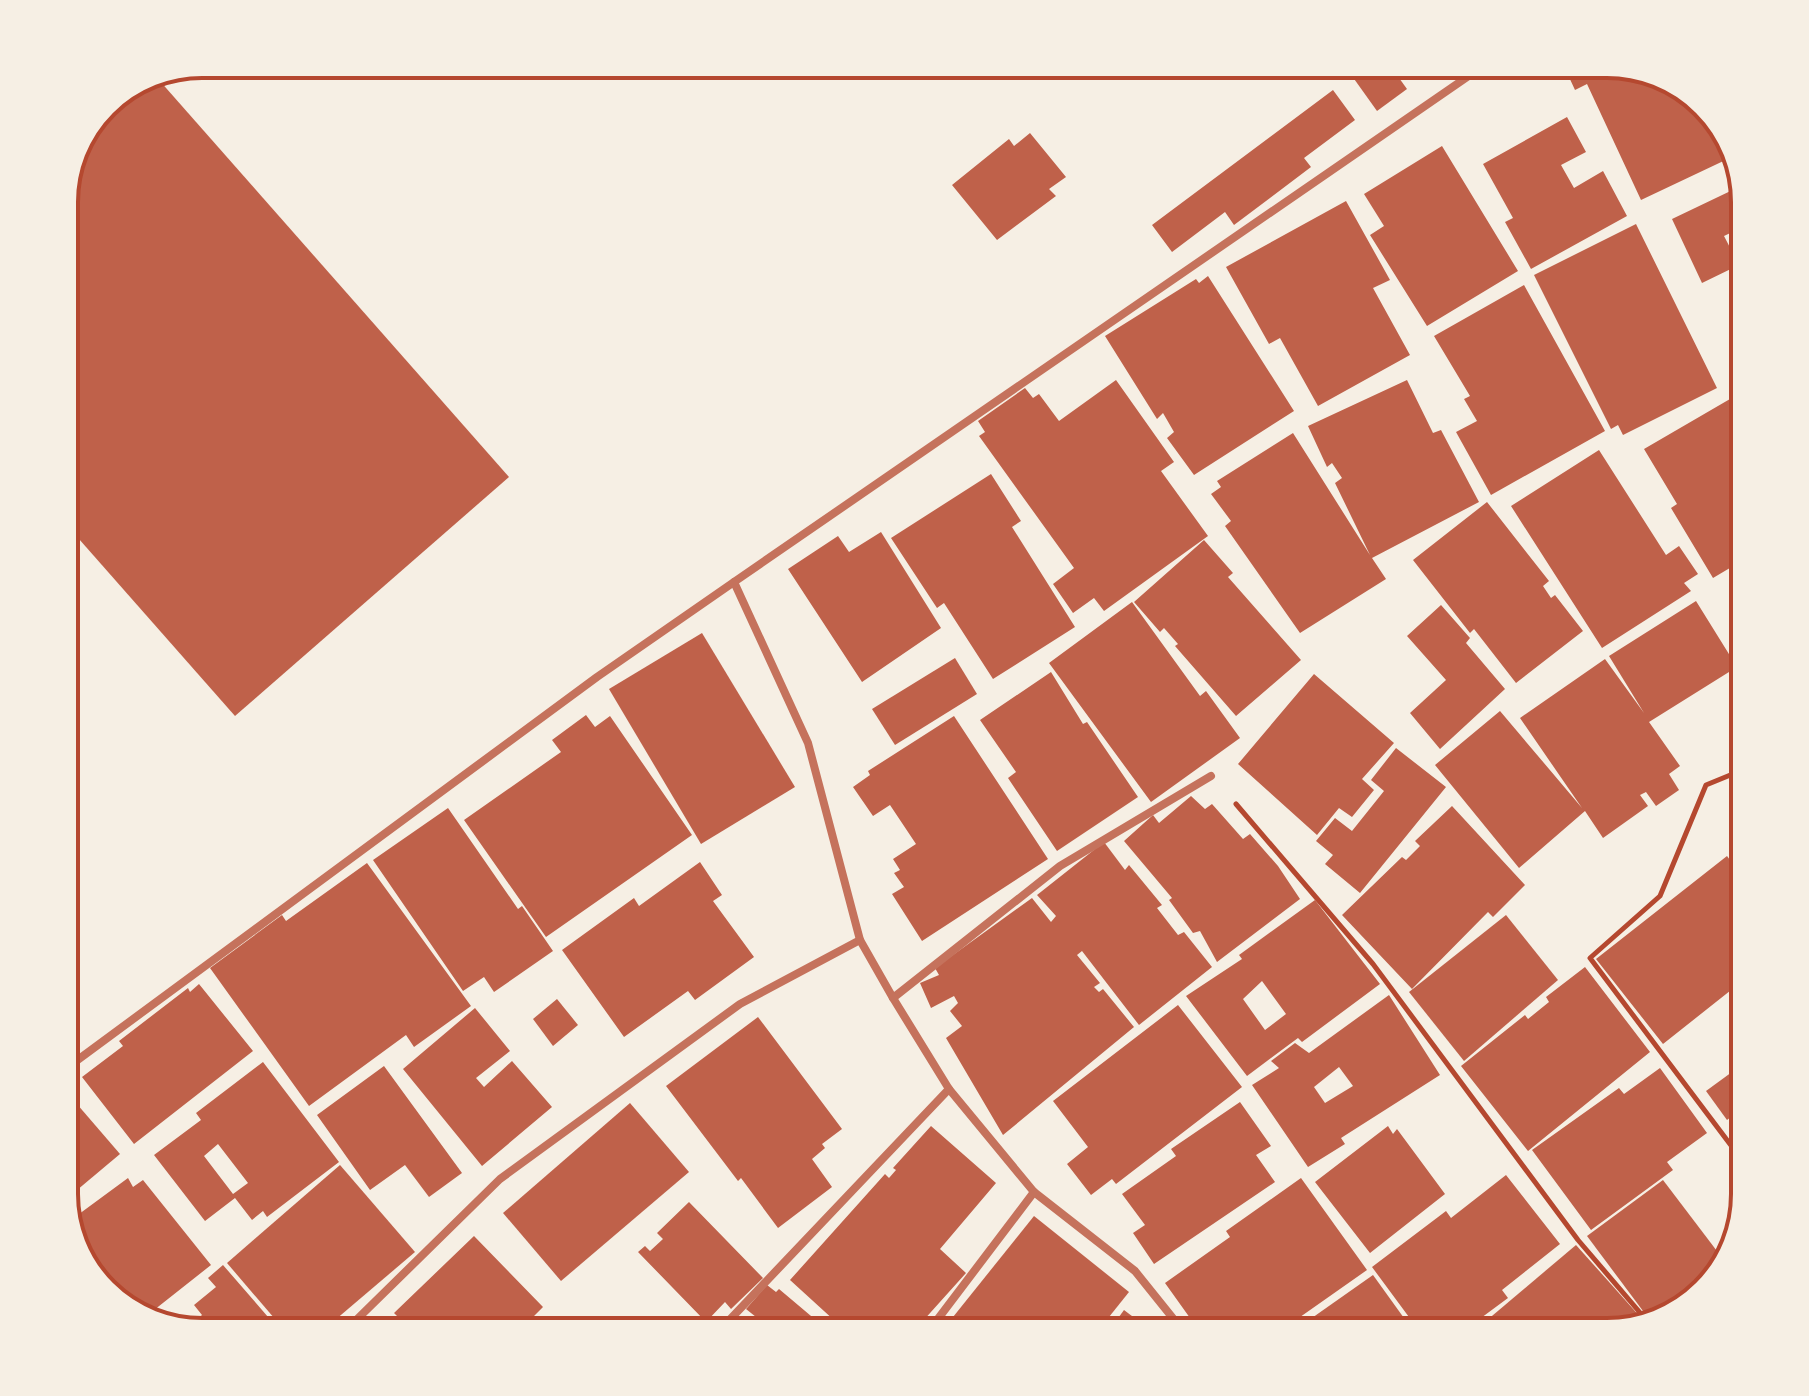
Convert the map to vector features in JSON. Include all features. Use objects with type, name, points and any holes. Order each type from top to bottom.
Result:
[{"type":"street","points":[[78,1060],[585,687],[1462,78]]},
{"type":"street","points":[[734,582],[808,743],[860,940],[893,998],[949,1089],[1034,1192],[1135,1271],[1173,1318]]},
{"type":"street","points":[[893,998],[1060,866],[1211,776]]},
{"type":"street","points":[[358,1318],[500,1179],[740,1004],[860,940]]},
{"type":"street","points":[[731,1318],[949,1089]]},
{"type":"street","points":[[939,1318],[1034,1192]]},
{"type":"path","points":[[1731,775],[1706,785],[1660,896],[1590,958],[1731,1145]]},
{"type":"path","points":[[1211,776],[1373,964],[1578,1240],[1641,1313]]},
{"type":"building","points":[[1353,78],[1399,78],[1407,89],[1377,111]]},
{"type":"building","points":[[1569,78],[1607,78],[1647,85],[1669,95],[1695,114],[1718,147],[1724,161],[1641,200],[1587,84],[1575,90]]},
{"type":"building","points":[[163,85],[509,477],[235,716],[78,538],[78,194],[82,170],[91,147],[120,109]]},
{"type":"building","points":[[1333,90],[1355,120],[1304,158],[1311,167],[1234,225],[1225,212],[1172,252],[1152,225]]},
{"type":"building","points":[[1567,117],[1586,152],[1561,165],[1574,188],[1603,171],[1627,216],[1531,269],[1505,222],[1513,218],[1483,164]]},
{"type":"building","points":[[1030,133],[1066,177],[1049,189],[1056,196],[997,240],[952,185],[1009,139],[1014,146]]},
{"type":"building","points":[[1442,146],[1518,271],[1427,326],[1370,235],[1384,226],[1364,194]]},
{"type":"building","points":[[1730,191],[1731,233],[1724,236],[1731,250],[1731,269],[1702,283],[1672,219]]},
{"type":"building","points":[[1346,201],[1390,280],[1373,288],[1410,355],[1318,406],[1280,338],[1269,344],[1226,267]]},
{"type":"building","points":[[1636,224],[1717,388],[1623,435],[1618,425],[1611,429],[1534,275]]},
{"type":"building","points":[[1208,276],[1294,411],[1194,475],[1167,438],[1174,432],[1163,413],[1157,419],[1105,336],[1196,279],[1199,283]]},
{"type":"building","points":[[1524,285],[1605,431],[1491,495],[1456,432],[1477,421],[1464,399],[1470,396],[1434,336]]},
{"type":"building","points":[[1116,380],[1174,462],[1161,471],[1208,536],[1104,611],[1094,598],[1073,613],[1053,584],[1074,568],[979,436],[985,432],[978,421],[1025,388],[1033,398],[1039,394],[1059,421]]},
{"type":"building","points":[[1407,380],[1433,433],[1441,430],[1479,502],[1372,558],[1386,579],[1300,633],[1225,526],[1231,521],[1211,494],[1221,487],[1217,481],[1293,433],[1370,555],[1335,483],[1342,478],[1332,463],[1327,467],[1308,426]]},
{"type":"building","points":[[1730,399],[1731,567],[1713,578],[1671,508],[1677,504],[1644,449]]},
{"type":"building","points":[[1599,450],[1666,555],[1679,546],[1698,574],[1684,583],[1691,591],[1602,648],[1511,506]]},
{"type":"building","points":[[991,474],[1021,521],[1012,527],[1075,627],[993,679],[944,603],[937,608],[891,538]]},
{"type":"building","points":[[1487,502],[1549,581],[1543,586],[1551,598],[1555,595],[1583,631],[1516,683],[1474,629],[1470,633],[1413,560]]},
{"type":"building","points":[[881,532],[941,628],[862,682],[788,569],[838,536],[849,552]]},
{"type":"building","points":[[1204,540],[1233,573],[1228,577],[1301,660],[1236,716],[1175,646],[1178,644],[1164,628],[1160,632],[1134,602]]},
{"type":"building","points":[[1696,601],[1731,657],[1731,671],[1649,722],[1680,766],[1669,774],[1679,790],[1656,806],[1646,792],[1640,795],[1648,806],[1603,838],[1585,811],[1519,868],[1435,765],[1500,711],[1582,808],[1520,718],[1605,659],[1644,713],[1609,656]]},
{"type":"building","points":[[1132,602],[1200,696],[1206,691],[1240,738],[1151,802],[1049,663]]},
{"type":"building","points":[[1441,605],[1470,638],[1466,643],[1505,689],[1440,749],[1410,713],[1446,680],[1407,636]]},
{"type":"building","points":[[702,633],[795,787],[701,844],[609,689]]},
{"type":"building","points":[[955,658],[977,694],[895,745],[872,709]]},
{"type":"building","points":[[1051,672],[1083,724],[1087,722],[1138,797],[1057,851],[1008,778],[1016,772],[980,720]]},
{"type":"building","points":[[1314,674],[1394,743],[1362,779],[1374,790],[1352,817],[1339,808],[1317,835],[1238,764]]},
{"type":"building","points":[[586,715],[595,727],[610,716],[692,835],[546,937],[464,820],[561,752],[552,740]]},
{"type":"building","points":[[954,716],[1048,859],[922,941],[892,894],[904,887],[894,873],[900,870],[893,859],[916,844],[890,805],[873,816],[853,787],[870,775],[868,771]]},
{"type":"building","points":[[1396,748],[1446,787],[1360,893],[1325,864],[1333,855],[1316,841],[1335,818],[1352,831],[1384,791],[1371,780]]},
{"type":"building","points":[[1191,796],[1205,809],[1212,804],[1243,839],[1250,834],[1278,866],[1300,899],[1217,962],[1200,931],[1193,933],[1169,900],[1172,898],[1124,841],[1153,815],[1159,823]]},
{"type":"building","points":[[1452,806],[1525,885],[1493,917],[1488,912],[1412,989],[1342,915],[1402,857],[1406,860],[1420,846],[1415,841]]},
{"type":"building","points":[[448,808],[518,909],[522,906],[553,951],[494,992],[484,977],[463,991],[373,860]]},
{"type":"building","points":[[1104,842],[1125,870],[1129,865],[1162,905],[1157,908],[1178,935],[1184,932],[1212,967],[1139,1025],[1082,951],[1077,955],[1100,983],[1094,987],[1099,992],[1103,989],[1134,1027],[1003,1135],[946,1038],[962,1026],[950,1011],[958,1003],[954,996],[931,1008],[920,983],[939,975],[935,968],[1032,898],[1051,922],[1056,916],[1037,895]]},
{"type":"building","points":[[1727,856],[1730,860],[1731,990],[1663,1044],[1596,959]]},
{"type":"building","points":[[700,862],[722,895],[713,901],[754,957],[695,1000],[688,991],[624,1037],[562,950],[634,898],[639,906]]},
{"type":"building","points":[[367,863],[471,1006],[414,1047],[406,1035],[309,1106],[210,968],[282,915],[286,921]]},
{"type":"building","points":[[1315,900],[1380,984],[1302,1042],[1298,1038],[1247,1076],[1186,996],[1242,959],[1239,955]],"holes":[[[1262,981],[1286,1014],[1265,1030],[1243,999]]]},
{"type":"building","points":[[1506,915],[1558,980],[1464,1061],[1409,992]]},
{"type":"building","points":[[1585,967],[1650,1052],[1528,1151],[1461,1066],[1525,1015],[1528,1019],[1549,1002],[1546,997]]},
{"type":"building","points":[[199,984],[253,1051],[134,1144],[82,1077],[123,1046],[119,1041],[188,988],[190,992]]},
{"type":"building","points":[[1389,995],[1440,1075],[1341,1138],[1345,1144],[1308,1167],[1252,1085],[1279,1068],[1271,1061],[1295,1043],[1309,1053]],"holes":[[[1339,1067],[1353,1086],[1325,1103],[1314,1087]]]},
{"type":"building","points":[[557,999],[578,1025],[553,1046],[533,1019]]},
{"type":"building","points":[[1178,1005],[1242,1087],[1116,1184],[1112,1179],[1091,1195],[1067,1164],[1088,1147],[1053,1101]]},
{"type":"building","points":[[475,1008],[510,1051],[476,1078],[484,1087],[512,1061],[552,1107],[482,1166],[403,1069]]},
{"type":"building","points":[[758,1017],[842,1129],[822,1144],[825,1148],[812,1159],[832,1187],[778,1228],[666,1086]]},
{"type":"building","points":[[263,1062],[339,1162],[267,1217],[263,1211],[252,1220],[235,1198],[205,1221],[154,1155],[201,1120],[196,1113]],"holes":[[[218,1144],[248,1183],[233,1194],[204,1156]]]},
{"type":"building","points":[[384,1066],[462,1173],[429,1197],[405,1165],[370,1190],[317,1115]]},
{"type":"building","points":[[1660,1068],[1707,1133],[1667,1162],[1673,1170],[1591,1230],[1532,1150],[1619,1088],[1624,1094]]},
{"type":"building","points":[[1731,1073],[1731,1117],[1727,1120],[1706,1091]]},
{"type":"building","points":[[1240,1102],[1271,1146],[1256,1155],[1275,1182],[1154,1264],[1133,1233],[1145,1225],[1122,1194],[1176,1156],[1171,1149]]},
{"type":"building","points":[[630,1103],[689,1172],[561,1281],[503,1213]]},
{"type":"building","points":[[78,1105],[120,1154],[78,1189]]},
{"type":"building","points":[[931,1126],[996,1183],[940,1249],[966,1273],[926,1318],[832,1318],[790,1280],[885,1174],[889,1178],[896,1170],[893,1168]]},
{"type":"building","points":[[1388,1126],[1393,1134],[1397,1129],[1445,1194],[1370,1253],[1315,1182]]},
{"type":"building","points":[[340,1165],[415,1252],[337,1318],[274,1318],[227,1263]]},
{"type":"building","points":[[1506,1175],[1560,1244],[1502,1290],[1508,1298],[1481,1318],[1410,1318],[1372,1267],[1446,1211],[1451,1218]]},
{"type":"building","points":[[128,1178],[133,1187],[143,1180],[211,1265],[156,1309],[127,1292],[109,1276],[95,1256],[79,1214]]},
{"type":"building","points":[[1301,1178],[1367,1270],[1299,1318],[1190,1318],[1165,1283],[1230,1237],[1226,1231]]},
{"type":"building","points":[[1663,1180],[1717,1251],[1695,1282],[1662,1305],[1644,1312],[1587,1236]]},
{"type":"building","points":[[689,1202],[763,1278],[731,1309],[725,1302],[710,1318],[702,1318],[638,1252],[645,1246],[650,1251],[663,1239],[657,1233]]},
{"type":"building","points":[[1034,1216],[1129,1292],[1108,1318],[952,1318]]},
{"type":"building","points":[[474,1236],[543,1307],[534,1318],[399,1318],[394,1313]]},
{"type":"building","points":[[1576,1245],[1638,1314],[1607,1318],[1490,1318]]},
{"type":"building","points":[[223,1265],[269,1318],[199,1318],[202,1315],[194,1305],[216,1287],[208,1278]]},
{"type":"building","points":[[1373,1275],[1404,1318],[1312,1318]]},
{"type":"building","points":[[767,1285],[776,1292],[779,1289],[813,1318],[755,1318],[746,1309]]},
{"type":"building","points":[[1124,1310],[1135,1318],[1118,1318]]}]
